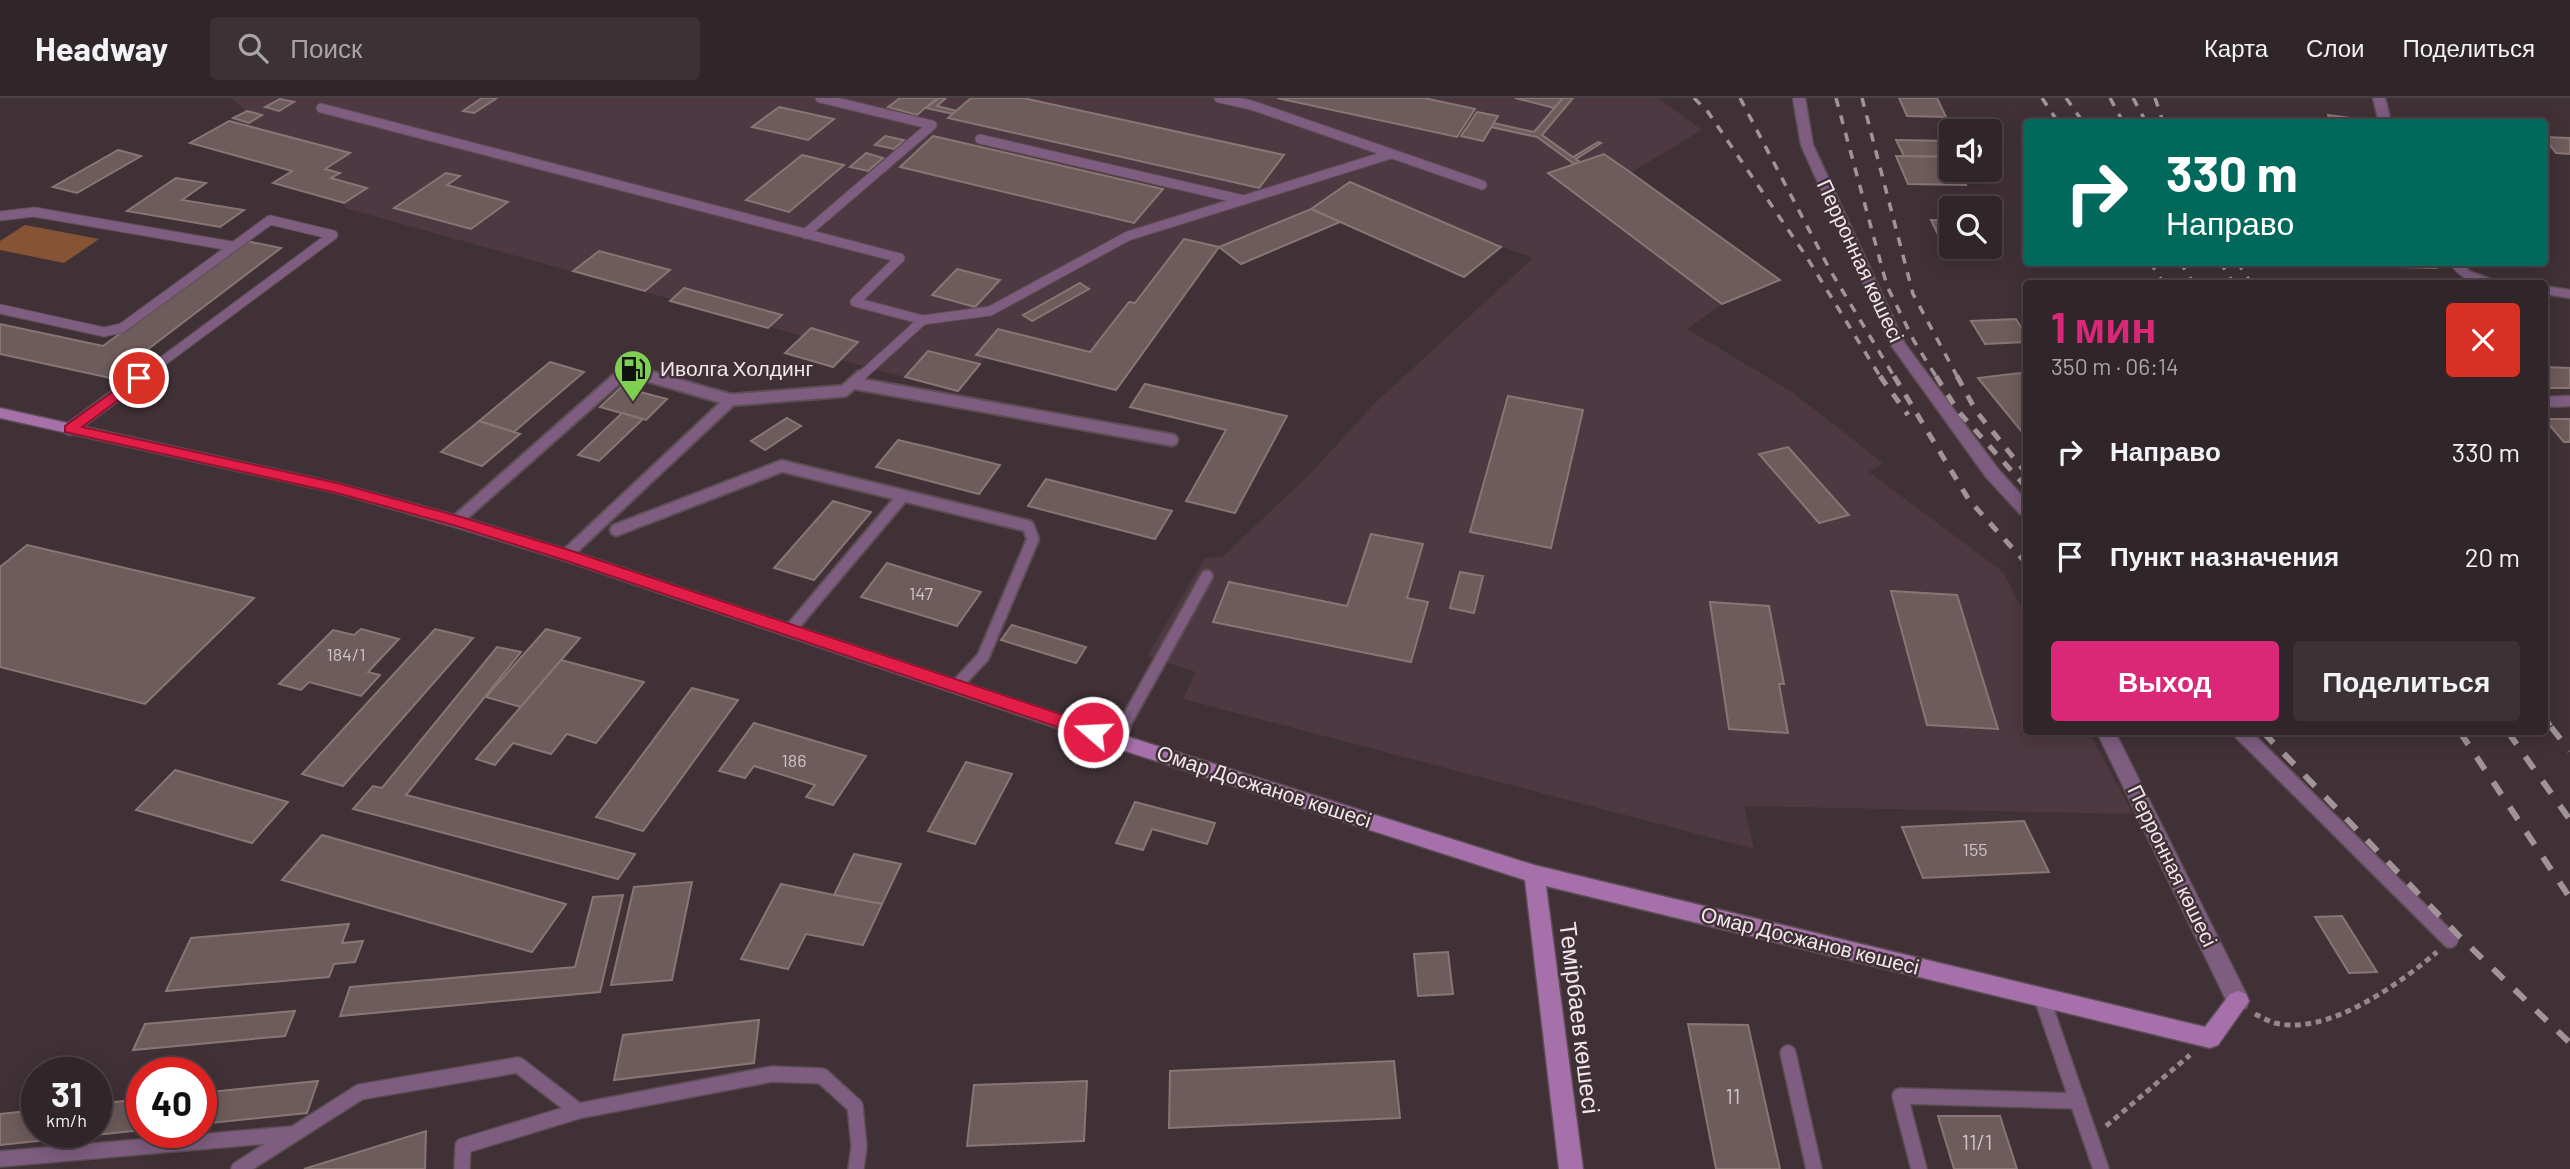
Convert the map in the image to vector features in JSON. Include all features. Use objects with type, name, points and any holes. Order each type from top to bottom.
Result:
[{"type":"street","name":"Перронная көшесі","points":[[1799,98],[1807,145],[1898,345],[1992,472],[2023,507]]},
{"type":"street","points":[[2379,98],[2384,119]]},
{"type":"street","points":[[2458,266],[2465,274],[2484,280]]},
{"type":"street","points":[[2548,291],[2570,294]]},
{"type":"street","points":[[2548,402],[2570,401]]},
{"type":"street","name":"Омар Досжанов көшесі","points":[[0,413],[337,488],[456,521],[566,555],[1116,740],[1534,874],[2210,1038]]},
{"type":"street","name":"Перронная көшесі","points":[[2107,735],[2238,1000]]},
{"type":"street","name":"Темірбаев көшесі","points":[[1534,874],[1572,1169]]},
{"type":"street","points":[[2210,1038],[2238,1000]]},
{"type":"lane","points":[[805,234],[932,125],[820,98]]},
{"type":"lane","points":[[1219,98],[1251,105],[1482,185]]},
{"type":"lane","points":[[321,108],[900,258],[855,302],[923,320],[990,312],[1128,236],[1391,154]]},
{"type":"lane","points":[[980,139],[1244,200]]},
{"type":"lane","points":[[0,216],[33,212],[231,246]]},
{"type":"lane","points":[[0,309],[104,332],[122,328],[270,220],[333,234],[70,429]]},
{"type":"lane","points":[[456,521],[626,370],[730,400],[845,391],[923,320]]},
{"type":"lane","points":[[853,383],[1172,440]]},
{"type":"lane","points":[[566,555],[730,400]]},
{"type":"lane","points":[[616,530],[782,466],[1028,526],[1033,539],[983,657],[956,686]]},
{"type":"lane","points":[[790,630],[903,496]]},
{"type":"lane","points":[[1116,740],[1207,576]]},
{"type":"lane","points":[[2244,735],[2450,940]]},
{"type":"lane","points":[[2042,998],[2101,1169]]},
{"type":"lane","points":[[1788,1053],[1814,1169]]},
{"type":"lane","points":[[239,1169],[360,1092],[518,1065],[578,1111]]},
{"type":"lane","points":[[463,1169],[463,1146],[578,1111],[772,1074],[822,1076],[855,1106],[859,1147],[856,1169]]},
{"type":"lane","points":[[1919,1169],[1900,1096],[2078,1101]]},
{"type":"lane","points":[[0,1158],[295,1133]]},
{"type":"path","points":[[2238,1000],[2266,1022],[2294,1026],[2342,1012],[2385,990],[2423,964],[2450,940]]},
{"type":"path","points":[[2091,1139],[2210,1038]]},
{"type":"shaded area","points":[[231,98],[1658,98],[1702,130],[1630,173],[1780,280],[1722,304],[1687,329],[1792,392],[1883,463],[1869,472],[2003,572],[2023,610],[2023,735],[2091,735],[2133,814],[1744,806],[1754,849],[1183,699],[1196,672],[1147,656],[1205,558],[1222,557],[1308,476],[1375,403],[1533,258],[1502,247],[1464,277],[1340,222],[1241,264],[1219,247],[1116,390],[986,357],[958,391],[840,360],[833,367],[785,353],[802,336],[345,208],[344,202],[291,171],[190,143],[246,111]]},
{"type":"shaded area","points":[[25,225],[99,239],[64,263],[0,250],[0,241]]},
{"type":"building","points":[[482,98],[497,98],[474,113],[463,111]]},
{"type":"building","points":[[900,98],[937,98],[917,115],[888,107]]},
{"type":"building","points":[[939,98],[946,98],[937,106],[957,111],[953,114],[926,108]]},
{"type":"building","points":[[971,98],[1023,98],[1284,155],[1259,188],[948,118]]},
{"type":"building","points":[[1277,98],[1424,98],[1475,109],[1457,137]]},
{"type":"building","points":[[1515,98],[1563,98],[1554,108]]},
{"type":"building","points":[[1563,98],[1573,98],[1542,135],[1573,157],[1598,142],[1601,143],[1576,159],[1580,162],[1574,164],[1537,137],[1491,127],[1494,123],[1534,132]]},
{"type":"building","points":[[1899,98],[1937,98],[1946,117],[1907,116]]},
{"type":"building","points":[[280,99],[294,102],[279,111],[265,107]]},
{"type":"building","points":[[779,107],[834,119],[808,140],[752,127]]},
{"type":"building","points":[[247,111],[262,115],[249,123],[233,118]]},
{"type":"building","points":[[1477,112],[1498,116],[1483,141],[1461,136]]},
{"type":"building","points":[[2328,115],[2358,119],[2329,119]]},
{"type":"building","points":[[229,121],[350,153],[325,169],[340,173],[331,178],[367,188],[344,203],[273,183],[292,171],[190,143]]},
{"type":"building","points":[[885,136],[904,140],[894,149],[875,145]]},
{"type":"building","points":[[933,136],[1163,189],[1134,223],[900,167]]},
{"type":"building","points":[[2548,137],[2570,138],[2570,154],[2556,153],[2548,142]]},
{"type":"building","points":[[1896,140],[1939,141],[1939,157],[1904,156]]},
{"type":"building","points":[[118,150],[141,156],[77,193],[53,187]]},
{"type":"building","points":[[866,153],[883,158],[868,171],[850,167]]},
{"type":"building","points":[[1604,154],[1780,280],[1722,304],[1548,173]]},
{"type":"building","points":[[802,155],[844,165],[789,212],[746,200]]},
{"type":"building","points":[[1896,156],[1939,157],[1939,182],[1964,182],[1966,185],[1908,184]]},
{"type":"building","points":[[446,173],[460,176],[447,185],[508,202],[471,229],[394,208]]},
{"type":"building","points":[[176,178],[206,183],[182,200],[244,210],[220,227],[127,211]]},
{"type":"building","points":[[1350,182],[1501,247],[1464,277],[1311,209]]},
{"type":"building","points":[[1311,209],[1340,222],[1241,264],[1219,247]]},
{"type":"building","points":[[1931,220],[1939,220],[1939,237]]},
{"type":"building","points":[[1184,239],[1219,247],[1116,390],[976,355],[998,329],[1090,352],[1129,302],[1135,303]]},
{"type":"building","points":[[246,241],[281,248],[110,378],[0,354],[0,324],[103,346]]},
{"type":"building","points":[[599,251],[670,270],[645,291],[573,271]]},
{"type":"building","points":[[2435,266],[2436,268],[2400,267]]},
{"type":"building","points":[[957,269],[1000,280],[975,307],[932,295]]},
{"type":"building","points":[[1080,283],[1089,289],[1032,321],[1023,315]]},
{"type":"building","points":[[684,288],[782,315],[768,328],[670,301]]},
{"type":"building","points":[[2016,319],[2023,331],[2023,342],[1985,344],[1971,321]]},
{"type":"building","points":[[811,328],[858,342],[833,367],[785,353]]},
{"type":"building","points":[[928,351],[980,364],[958,391],[905,377]]},
{"type":"building","points":[[550,362],[584,372],[514,432],[479,421]]},
{"type":"building","points":[[2548,367],[2570,368],[2570,388],[2548,388]]},
{"type":"building","points":[[2020,373],[2023,377],[2023,433],[1978,378]]},
{"type":"building","points":[[1145,384],[1287,416],[1235,513],[1186,501],[1226,430],[1130,407]]},
{"type":"building","name":"Иволга Холдинг","points":[[621,387],[667,399],[646,420],[600,407]]},
{"type":"building","points":[[1508,396],[1583,410],[1551,548],[1470,532]]},
{"type":"building","points":[[622,413],[643,419],[599,461],[578,455]]},
{"type":"building","points":[[787,418],[801,426],[765,450],[751,441]]},
{"type":"building","points":[[2548,419],[2570,419],[2570,442],[2564,442],[2548,424]]},
{"type":"building","points":[[479,421],[520,434],[482,466],[441,452]]},
{"type":"building","points":[[898,440],[1000,465],[979,494],[876,467]]},
{"type":"building","points":[[1788,447],[1849,515],[1819,523],[1759,454]]},
{"type":"building","points":[[1046,479],[1172,511],[1155,539],[1028,506]]},
{"type":"building","points":[[833,501],[871,512],[814,580],[774,568]]},
{"type":"building","points":[[1371,534],[1423,544],[1407,598],[1428,602],[1411,662],[1213,622],[1229,582],[1347,606]]},
{"type":"building","points":[[27,545],[254,598],[145,704],[0,667],[0,567]]},
{"type":"building","points":[[887,563],[981,592],[957,626],[861,597]]},
{"type":"building","points":[[1460,572],[1483,576],[1474,613],[1450,608]]},
{"type":"building","points":[[1891,591],[1957,595],[1998,729],[1927,725]]},
{"type":"building","points":[[1710,602],[1769,606],[1784,684],[1779,684],[1788,733],[1729,729]]},
{"type":"building","points":[[1012,625],[1086,647],[1076,663],[1001,640]]},
{"type":"building","points":[[361,629],[399,639],[368,672],[380,675],[361,696],[309,682],[301,690],[279,684],[333,630],[354,635]]},
{"type":"building","points":[[435,629],[473,638],[343,786],[302,774]]},
{"type":"building","points":[[546,629],[580,638],[521,707],[486,697]]},
{"type":"building","points":[[497,647],[521,652],[406,795],[635,854],[618,879],[353,809],[373,786],[382,788]]},
{"type":"building","points":[[561,660],[644,682],[596,743],[567,734],[551,754],[513,743],[495,765],[476,759]]},
{"type":"building","points":[[692,688],[738,700],[643,831],[596,817]]},
{"type":"building","points":[[754,723],[866,756],[833,805],[806,797],[815,785],[754,766],[745,778],[719,771]]},
{"type":"building","points":[[966,762],[1012,774],[975,844],[928,831]]},
{"type":"building","points":[[175,770],[288,802],[252,843],[136,810]]},
{"type":"building","points":[[1135,802],[1215,823],[1207,844],[1152,829],[1143,850],[1116,843]]},
{"type":"building","points":[[2024,821],[2049,872],[1923,878],[1902,827]]},
{"type":"building","points":[[322,835],[566,904],[532,952],[282,880]]},
{"type":"building","points":[[854,854],[901,864],[882,904],[834,895]]},
{"type":"building","points":[[692,882],[672,980],[611,985],[634,887]]},
{"type":"building","points":[[781,884],[882,904],[863,945],[806,934],[788,969],[741,959]]},
{"type":"building","points":[[623,895],[600,992],[340,1016],[350,987],[575,967],[593,897]]},
{"type":"building","points":[[2342,916],[2377,972],[2349,973],[2315,917]]},
{"type":"building","points":[[349,924],[342,943],[363,941],[355,962],[334,964],[329,977],[166,991],[191,938]]},
{"type":"building","points":[[1448,952],[1453,994],[1418,996],[1414,954]]},
{"type":"building","points":[[295,1011],[285,1036],[133,1050],[145,1024]]},
{"type":"building","points":[[759,1020],[754,1063],[614,1080],[623,1035]]},
{"type":"building","points":[[1688,1024],[1748,1025],[1780,1169],[1716,1169]]},
{"type":"building","points":[[1394,1061],[1400,1118],[1169,1128],[1170,1071]]},
{"type":"building","points":[[318,1081],[307,1113],[217,1122],[217,1091]]},
{"type":"building","points":[[1087,1081],[1084,1141],[967,1146],[974,1085]]},
{"type":"building","points":[[126,1101],[126,1132],[112,1133],[112,1102]]},
{"type":"building","points":[[21,1112],[21,1143],[0,1145],[0,1114]]},
{"type":"building","points":[[1938,1116],[2000,1116],[2017,1169],[1954,1169]]},
{"type":"building","points":[[426,1131],[425,1169],[304,1169]]},
{"type":"railway","points":[[1694,98],[1708,112],[1806,256],[1881,378]]},
{"type":"railway","points":[[1740,98],[1830,270],[1895,378]]},
{"type":"railway","points":[[1836,98],[1887,286],[1914,341],[1937,378]]},
{"type":"railway","points":[[1862,98],[1913,294],[1958,378]]},
{"type":"railway","points":[[2042,98],[2056,119]]},
{"type":"railway","points":[[2066,98],[2081,119]]},
{"type":"railway","points":[[2110,98],[2121,119]]},
{"type":"railway","points":[[2133,98],[2144,119]]},
{"type":"railway","points":[[2155,98],[2162,119]]},
{"type":"railway","points":[[2153,266],[2161,280]]},
{"type":"railway","points":[[2183,266],[2191,280]]},
{"type":"railway","points":[[2223,266],[2231,280]]},
{"type":"railway","points":[[2240,266],[2249,280]]},
{"type":"railway","points":[[1880,376],[1908,415]]},
{"type":"railway","points":[[1894,376],[1969,500],[2023,560]]},
{"type":"railway","points":[[1936,376],[1958,411],[2023,484]]},
{"type":"railway","points":[[1957,376],[1976,411],[2023,469]]},
{"type":"railway","points":[[2548,722],[2553,729]]},
{"type":"railway","points":[[2551,727],[2570,751]]},
{"type":"railway","points":[[2266,735],[2460,937],[2570,1043]]},
{"type":"railway","points":[[2462,735],[2570,898]]},
{"type":"railway","points":[[2510,735],[2570,820]]},
{"type":"place","name":"Иволга Холдинг","points":[[633,403]]},
{"type":"route","points":[[139,378],[70,429],[337,488],[456,521],[566,555],[1093,732]]}]
